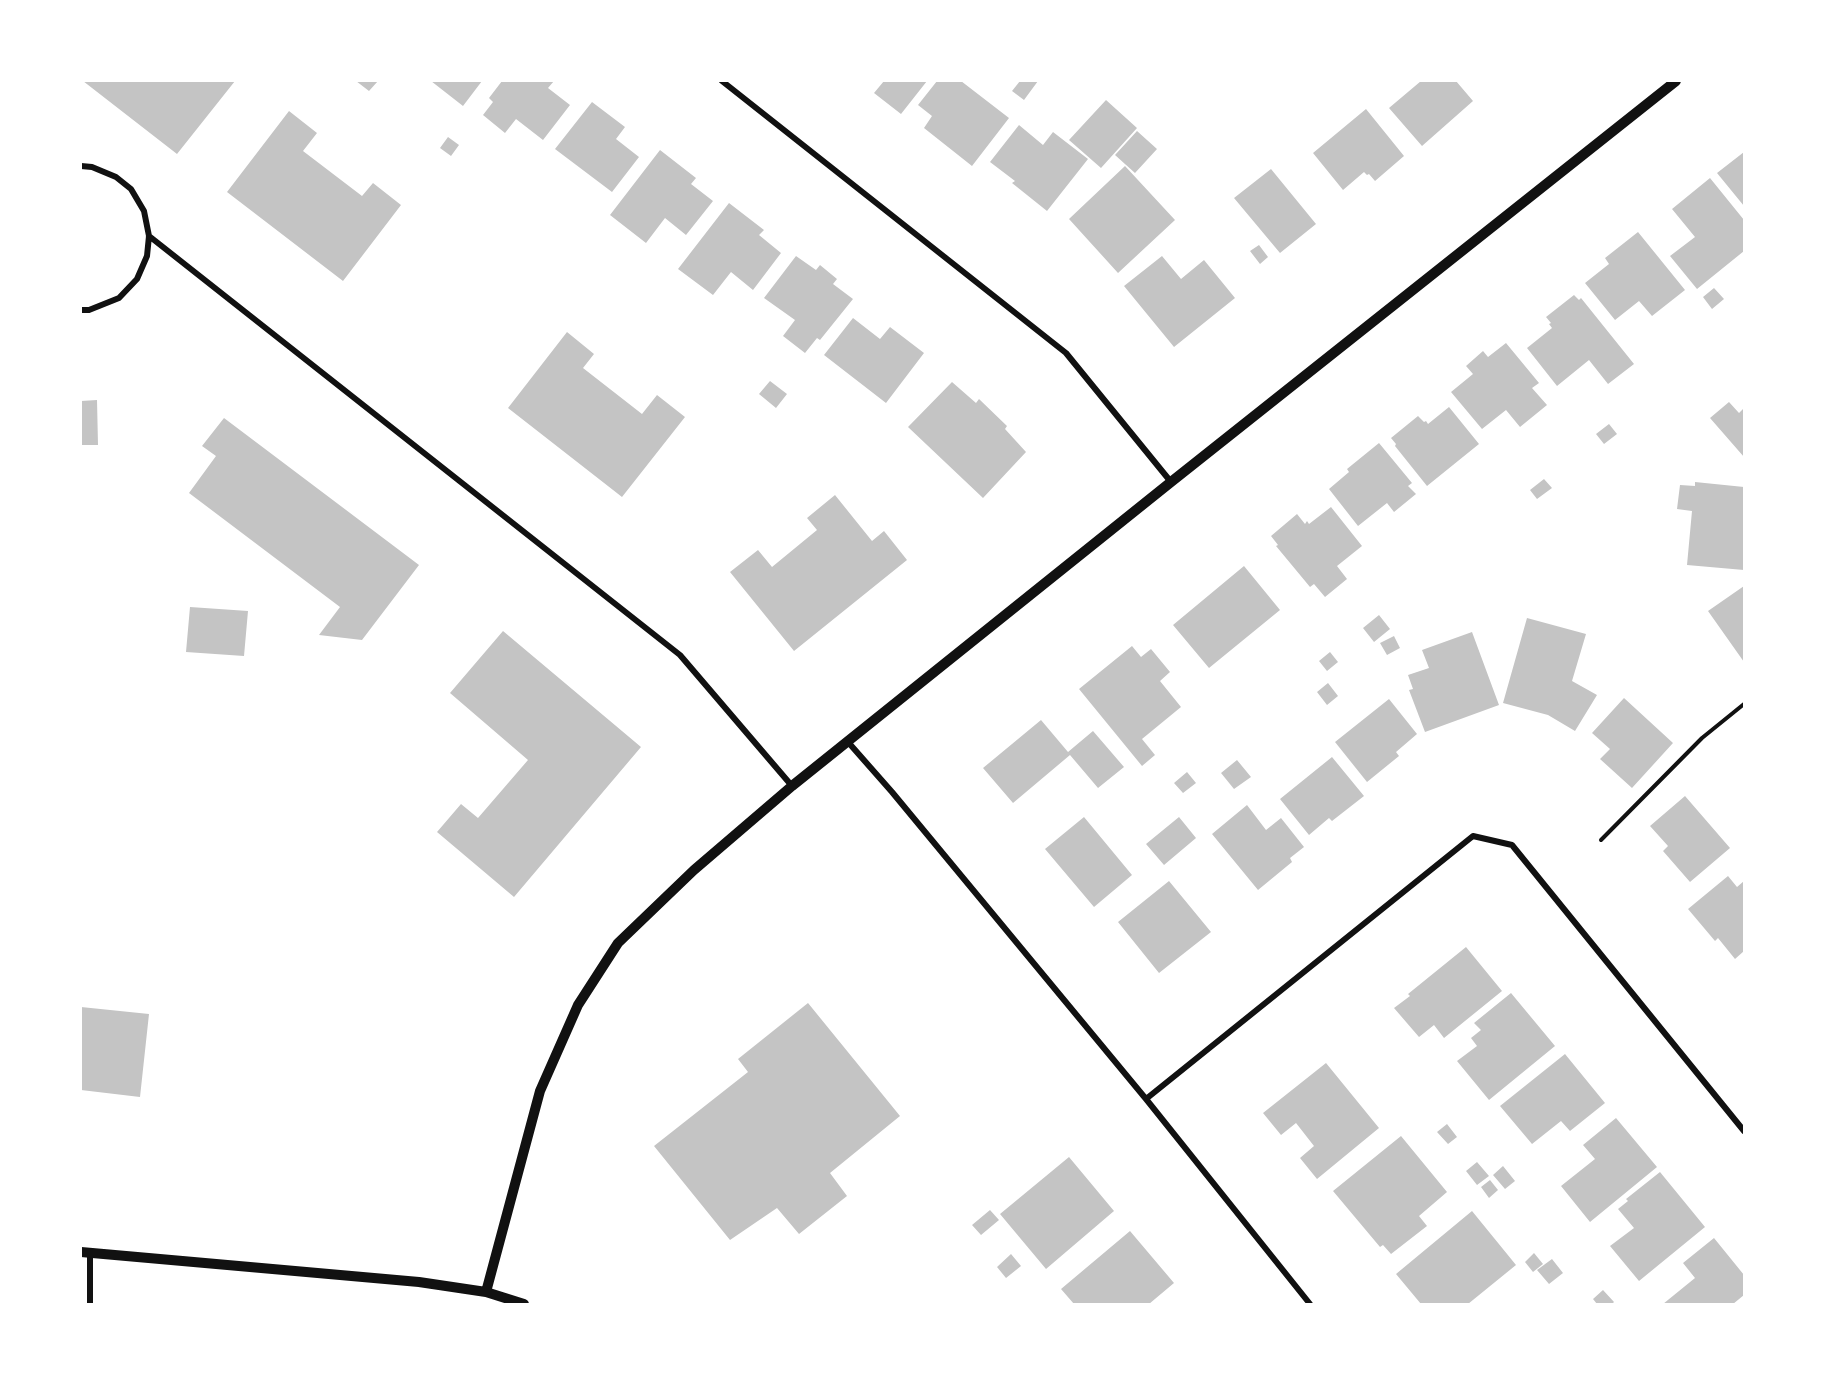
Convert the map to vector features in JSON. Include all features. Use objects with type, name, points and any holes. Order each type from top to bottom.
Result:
[{"type":"street","points":[[722,81],[1066,352],[1171,482]]},
{"type":"street","points":[[486,1292],[540,1091],[578,1005],[618,943],[694,870],[792,786],[1676,81]]},
{"type":"street","points":[[81,166],[92,167],[116,177],[131,189],[144,212],[149,236],[147,256],[137,279],[119,298],[89,310],[81,310]]},
{"type":"street","points":[[149,236],[680,655],[792,786]]},
{"type":"street","points":[[848,742],[1146,1099],[1310,1304]]},
{"type":"street","points":[[1146,1099],[1473,836],[1512,845],[1744,1131]]},
{"type":"street","points":[[90,1304],[86,1252],[419,1281],[486,1292],[524,1304]]},
{"type":"path","points":[[1601,840],[1702,738],[1744,704]]},
{"type":"building","points":[[83,81],[235,81],[177,154]]},
{"type":"building","points":[[356,81],[378,81],[369,91]]},
{"type":"building","points":[[431,81],[482,81],[463,106]]},
{"type":"building","points":[[502,81],[554,81],[548,88],[570,105],[543,140],[516,119],[505,133],[483,115],[493,102],[489,98]]},
{"type":"building","points":[[884,81],[927,81],[901,114],[874,93]]},
{"type":"building","points":[[937,81],[961,81],[1009,118],[972,166],[924,128],[932,116],[918,105]]},
{"type":"building","points":[[1020,81],[1038,81],[1024,100],[1012,91]]},
{"type":"building","points":[[1421,81],[1456,81],[1473,101],[1422,146],[1389,108]]},
{"type":"building","points":[[1106,100],[1137,128],[1101,168],[1069,140]]},
{"type":"building","points":[[592,102],[625,127],[616,139],[639,157],[612,192],[555,149]]},
{"type":"building","points":[[1366,109],[1404,156],[1375,181],[1364,172],[1343,190],[1313,153]]},
{"type":"building","points":[[289,111],[317,133],[303,151],[362,196],[373,183],[401,205],[343,281],[227,192]]},
{"type":"building","points":[[1019,125],[1043,145],[1053,132],[1088,159],[1047,211],[1012,183],[1015,181],[990,162]]},
{"type":"building","points":[[1137,131],[1157,149],[1135,173],[1115,155]]},
{"type":"building","points":[[448,137],[459,145],[451,156],[440,148]]},
{"type":"building","points":[[660,150],[696,178],[691,184],[713,201],[686,235],[665,218],[646,243],[610,215]]},
{"type":"building","points":[[1744,152],[1744,206],[1717,173]]},
{"type":"building","points":[[1125,166],[1175,220],[1118,273],[1069,219]]},
{"type":"building","points":[[1271,169],[1316,224],[1280,253],[1234,198]]},
{"type":"building","points":[[1710,178],[1744,220],[1744,251],[1697,289],[1670,256],[1695,237],[1672,209]]},
{"type":"building","points":[[729,203],[764,230],[759,235],[781,253],[753,290],[731,272],[713,295],[678,269]]},
{"type":"building","points":[[1638,232],[1685,290],[1652,316],[1639,301],[1615,320],[1585,283],[1609,264],[1605,258]]},
{"type":"building","points":[[1259,245],[1268,257],[1260,264],[1250,251]]},
{"type":"building","points":[[796,256],[816,270],[820,265],[837,279],[833,284],[853,299],[820,340],[817,338],[805,353],[783,336],[795,320],[764,298]]},
{"type":"building","points":[[1162,256],[1181,279],[1204,260],[1235,298],[1174,347],[1124,286]]},
{"type":"building","points":[[1714,288],[1724,299],[1712,309],[1703,297]]},
{"type":"building","points":[[1574,295],[1579,300],[1581,298],[1634,364],[1608,384],[1589,360],[1557,386],[1527,348],[1552,328],[1546,317]]},
{"type":"building","points":[[853,318],[880,339],[890,327],[924,353],[886,403],[824,355]]},
{"type":"building","points":[[567,332],[594,354],[583,368],[642,414],[657,395],[685,417],[622,497],[508,408]]},
{"type":"building","points":[[1506,343],[1539,383],[1532,388],[1547,405],[1520,427],[1506,410],[1482,429],[1451,392],[1473,374],[1466,366],[1483,351],[1488,357]]},
{"type":"building","points":[[770,381],[787,394],[776,408],[759,394]]},
{"type":"building","points":[[952,382],[976,403],[979,399],[1007,426],[1005,429],[1026,452],[983,498],[908,427]]},
{"type":"building","points":[[97,400],[98,445],[81,445],[81,401]]},
{"type":"building","points":[[1729,402],[1739,413],[1744,408],[1744,457],[1710,418]]},
{"type":"building","points":[[1449,407],[1479,444],[1427,486],[1391,438],[1418,416],[1428,424]]},
{"type":"building","points":[[224,418],[419,565],[362,640],[319,635],[340,607],[189,493],[216,456],[202,446]]},
{"type":"building","points":[[1609,424],[1617,434],[1604,444],[1596,434]]},
{"type":"building","points":[[1379,443],[1412,483],[1408,486],[1416,494],[1394,512],[1387,503],[1358,526],[1329,489],[1349,472],[1347,469]]},
{"type":"building","points":[[1544,479],[1552,488],[1537,499],[1530,490]]},
{"type":"building","points":[[1695,482],[1744,487],[1744,570],[1687,565],[1692,511],[1677,509],[1680,485],[1695,486]]},
{"type":"building","points":[[835,495],[872,541],[884,531],[907,560],[794,651],[730,572],[758,550],[772,567],[817,530],[807,518]]},
{"type":"building","points":[[1331,507],[1362,546],[1337,566],[1347,579],[1325,597],[1314,584],[1310,587],[1276,546],[1278,545],[1271,536],[1297,514],[1305,524],[1307,521],[1309,524]]},
{"type":"building","points":[[1244,566],[1280,610],[1209,668],[1173,625]]},
{"type":"building","points":[[1744,586],[1744,662],[1708,611]]},
{"type":"building","points":[[190,607],[248,611],[244,656],[186,652]]},
{"type":"building","points":[[1379,615],[1390,629],[1374,642],[1363,628]]},
{"type":"building","points":[[1527,618],[1586,634],[1572,681],[1597,695],[1575,731],[1548,715],[1503,703]]},
{"type":"building","points":[[503,631],[641,747],[514,897],[437,832],[461,804],[478,818],[528,760],[450,693]]},
{"type":"building","points":[[1472,632],[1499,705],[1425,732],[1409,690],[1413,689],[1408,675],[1429,668],[1422,650]]},
{"type":"building","points":[[1394,636],[1400,648],[1387,655],[1380,643]]},
{"type":"building","points":[[1132,646],[1141,657],[1151,649],[1170,672],[1160,681],[1181,707],[1142,739],[1155,755],[1142,766],[1079,689]]},
{"type":"building","points":[[1330,652],[1338,662],[1327,671],[1319,661]]},
{"type":"building","points":[[1328,683],[1338,696],[1327,705],[1317,692]]},
{"type":"building","points":[[1624,698],[1673,743],[1632,788],[1600,759],[1610,749],[1592,733]]},
{"type":"building","points":[[1389,699],[1417,734],[1396,752],[1399,756],[1367,782],[1335,742]]},
{"type":"building","points":[[1041,720],[1068,752],[1093,731],[1124,767],[1098,788],[1070,755],[1013,803],[983,768]]},
{"type":"building","points":[[1332,757],[1364,796],[1332,821],[1329,818],[1309,835],[1280,799]]},
{"type":"building","points":[[1237,760],[1251,777],[1234,789],[1221,773]]},
{"type":"building","points":[[1187,772],[1196,783],[1183,793],[1174,783]]},
{"type":"building","points":[[1685,796],[1730,848],[1690,882],[1663,851],[1668,846],[1650,826]]},
{"type":"building","points":[[1247,805],[1266,830],[1281,818],[1304,847],[1290,858],[1292,862],[1258,890],[1212,834]]},
{"type":"building","points":[[1084,817],[1132,875],[1094,907],[1045,849]]},
{"type":"building","points":[[1179,817],[1196,838],[1164,865],[1146,844]]},
{"type":"building","points":[[1728,876],[1737,887],[1744,881],[1744,951],[1735,959],[1718,938],[1715,941],[1688,909]]},
{"type":"building","points":[[1169,881],[1211,932],[1159,973],[1118,922]]},
{"type":"building","points":[[1466,947],[1502,991],[1444,1038],[1434,1025],[1419,1037],[1394,1008]]},
{"type":"building","points":[[1511,993],[1555,1046],[1489,1100],[1457,1061],[1477,1046],[1471,1038],[1481,1030],[1474,1023]]},
{"type":"building","points":[[808,1003],[900,1116],[830,1173],[847,1196],[799,1234],[777,1208],[730,1240],[654,1146],[748,1072],[738,1059]]},
{"type":"building","points":[[81,1007],[149,1014],[140,1097],[81,1090]]},
{"type":"building","points":[[1565,1054],[1605,1103],[1570,1131],[1561,1121],[1532,1144],[1500,1106]]},
{"type":"building","points":[[1326,1063],[1379,1128],[1317,1179],[1300,1158],[1314,1146],[1296,1123],[1281,1135],[1263,1113]]},
{"type":"building","points":[[1616,1118],[1657,1167],[1590,1222],[1561,1186],[1595,1159],[1583,1145]]},
{"type":"building","points":[[1447,1124],[1457,1137],[1448,1144],[1437,1132]]},
{"type":"building","points":[[1401,1136],[1447,1192],[1419,1216],[1427,1226],[1391,1254],[1383,1245],[1380,1247],[1333,1191]]},
{"type":"building","points":[[1069,1157],[1114,1211],[1046,1269],[1000,1214]]},
{"type":"building","points":[[1477,1162],[1489,1176],[1477,1185],[1466,1171]]},
{"type":"building","points":[[1503,1166],[1515,1181],[1505,1189],[1493,1175]]},
{"type":"building","points":[[1660,1172],[1705,1227],[1639,1281],[1610,1246],[1634,1228],[1618,1209],[1628,1201],[1626,1199]]},
{"type":"building","points":[[1490,1180],[1498,1190],[1489,1198],[1481,1187]]},
{"type":"building","points":[[990,1210],[999,1220],[981,1235],[972,1225]]},
{"type":"building","points":[[1472,1211],[1516,1265],[1468,1304],[1421,1304],[1396,1274]]},
{"type":"building","points":[[1130,1231],[1174,1283],[1149,1304],[1074,1304],[1061,1289]]},
{"type":"building","points":[[1714,1238],[1744,1275],[1744,1295],[1733,1304],[1663,1304],[1695,1278],[1683,1263]]},
{"type":"building","points":[[1534,1253],[1543,1264],[1533,1272],[1525,1262]]},
{"type":"building","points":[[1011,1254],[1021,1266],[1006,1278],[997,1267]]},
{"type":"building","points":[[1552,1259],[1563,1273],[1549,1284],[1537,1270]]},
{"type":"building","points":[[1603,1290],[1614,1302],[1612,1304],[1597,1304],[1593,1299]]}]
